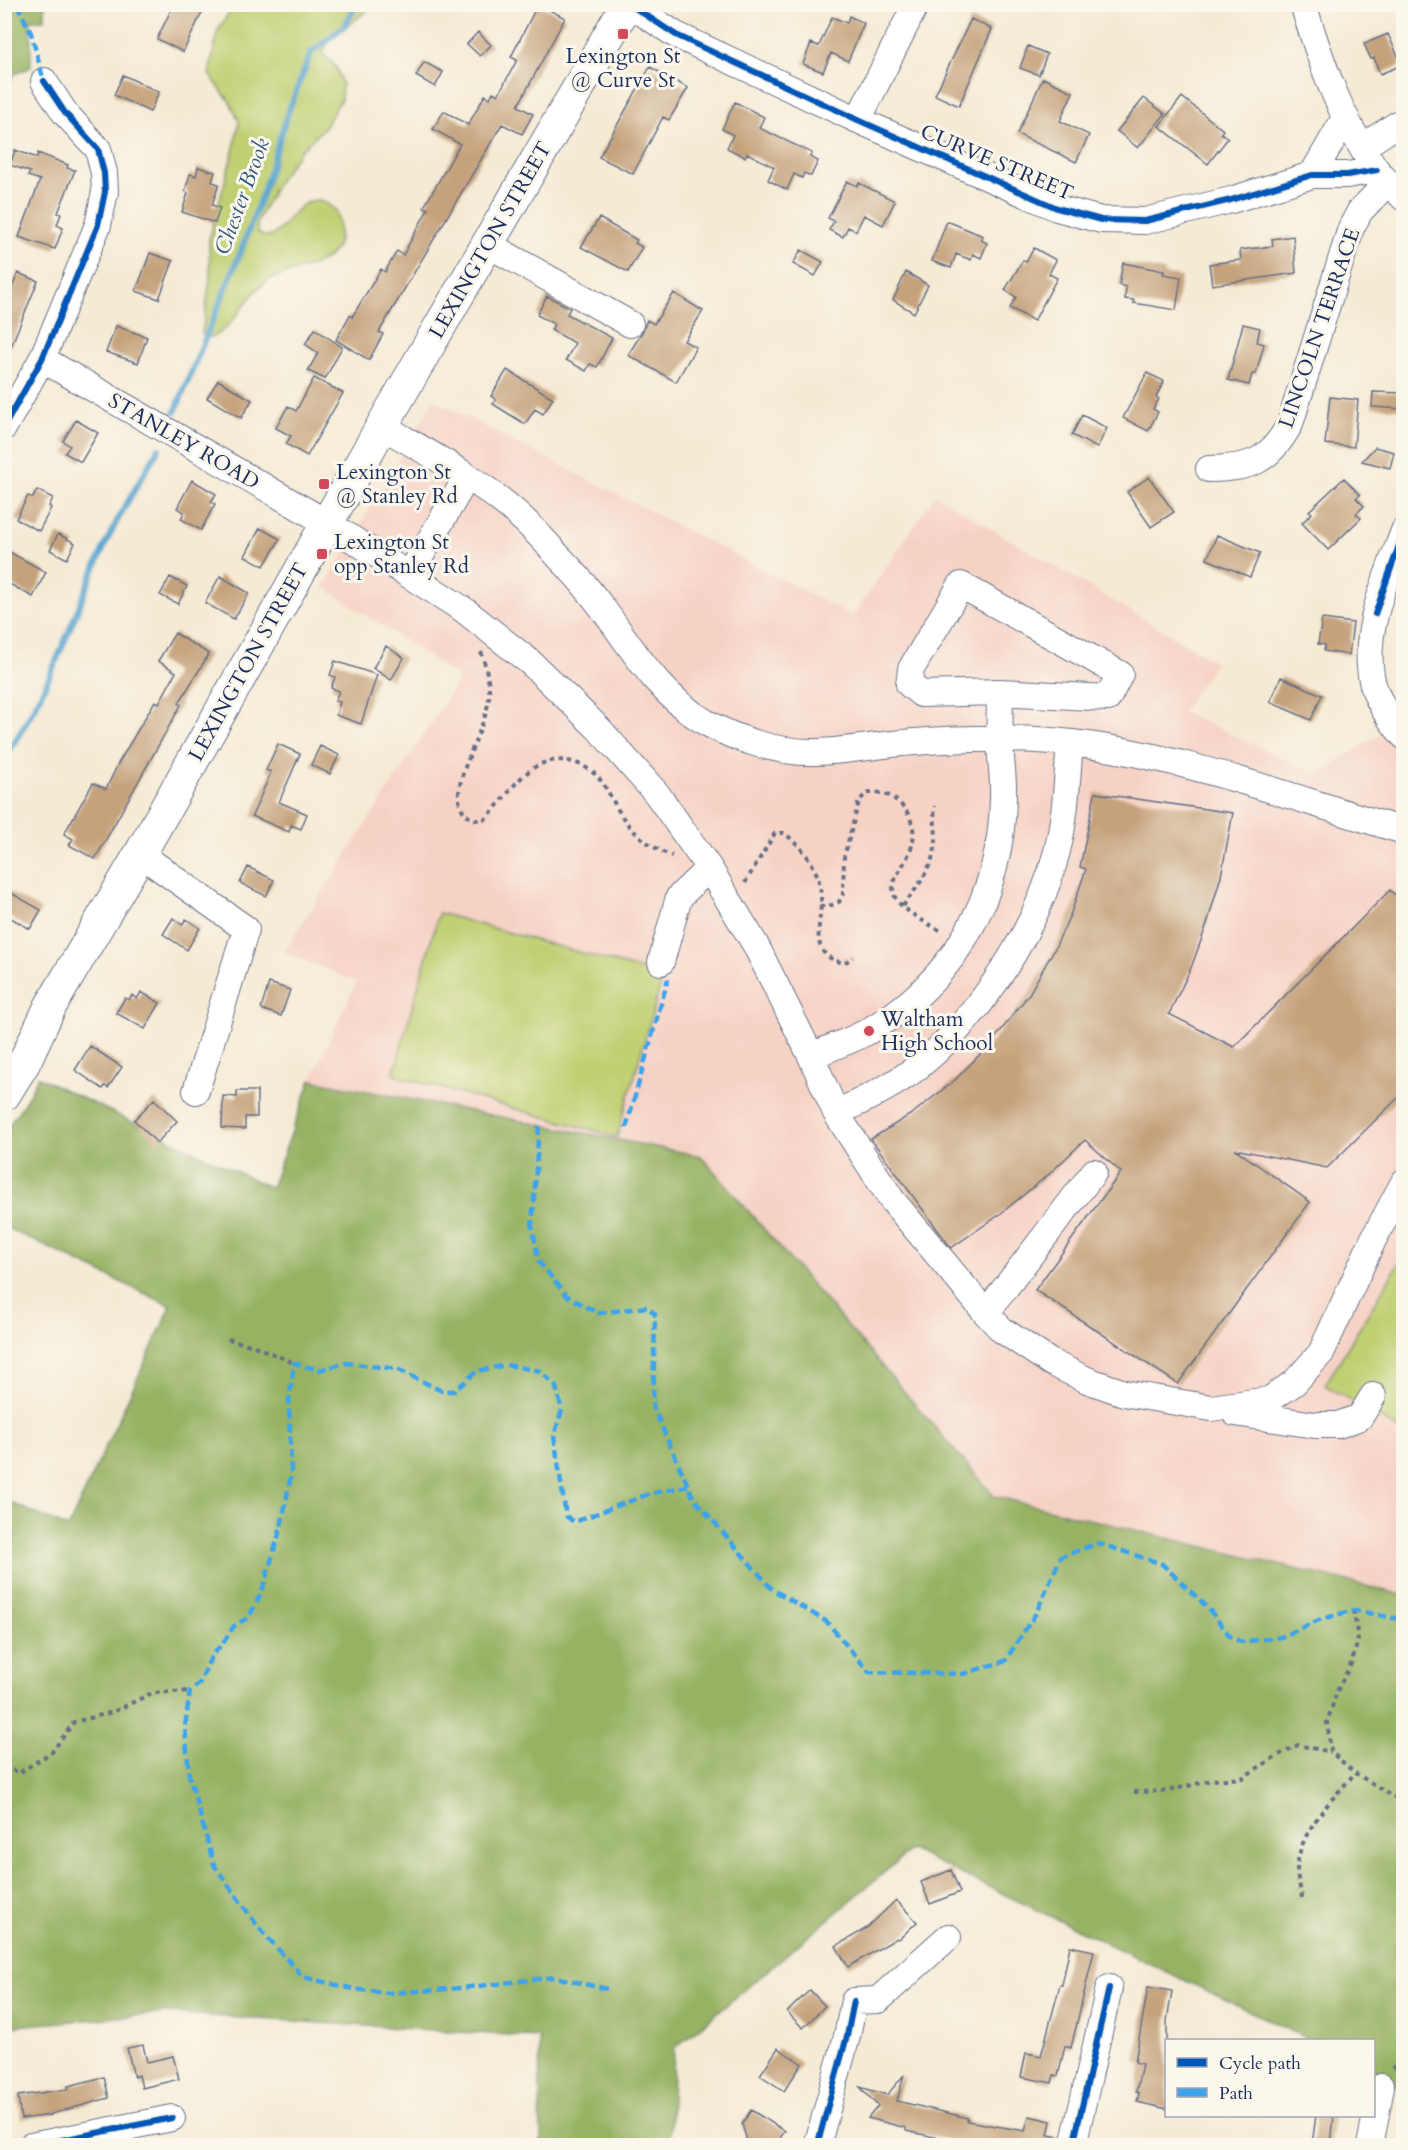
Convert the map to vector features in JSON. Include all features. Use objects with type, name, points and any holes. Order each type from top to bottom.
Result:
[{"type":"main road","name":"LEXINGTON STREET","points":[[4,1095],[24,1063],[50,1007],[140,854],[382,426],[628,4]]},
{"type":"main road","name":"LEXINGTON STREET","points":[[4,1064],[50,1007]]},
{"type":"street","name":"CURVE STREET","points":[[628,4],[676,35],[858,120],[1057,208],[1101,220],[1145,221],[1178,214],[1312,175],[1347,174],[1389,183]]},
{"type":"street","points":[[858,120],[916,4]]},
{"type":"street","points":[[1303,4],[1318,54],[1345,118],[1362,147],[1389,183]]},
{"type":"street","points":[[4,427],[42,359],[98,225],[105,192],[104,173],[98,149],[65,113],[44,81]]},
{"type":"street","points":[[1312,175],[1345,118]]},
{"type":"street","points":[[1362,147],[1404,120]]},
{"type":"street","name":"LINCOLN TERRACE","points":[[1209,469],[1233,468],[1264,458],[1279,443],[1290,424],[1351,228],[1360,211],[1389,183]]},
{"type":"street","points":[[487,244],[630,324]]},
{"type":"street","name":"STANLEY ROAD","points":[[42,359],[327,523],[410,574],[464,610],[523,657],[598,728],[657,794],[709,868],[755,944],[811,1056],[836,1113],[892,1200],[1002,1330],[1050,1362],[1087,1380],[1124,1393],[1294,1423],[1338,1425],[1360,1417],[1373,1396]]},
{"type":"street","points":[[382,426],[467,477],[513,510],[559,556],[599,604],[640,662],[671,698],[705,721],[738,737],[773,748],[813,752],[914,742],[1000,738],[1070,742],[1178,763],[1404,831]]},
{"type":"street","points":[[410,574],[467,477]]},
{"type":"street","points":[[1404,531],[1375,614],[1371,651],[1371,675],[1379,701],[1404,736]]},
{"type":"street","points":[[961,585],[1120,674],[1108,698],[1000,692],[921,694],[909,684],[911,669],[961,585]]},
{"type":"street","points":[[811,1056],[865,1034],[907,1005],[940,974],[964,942],[984,897],[998,853],[1004,798],[1000,692]]},
{"type":"street","points":[[836,1113],[866,1100],[918,1067],[964,1024],[1003,970],[1038,907],[1058,850],[1070,742]]},
{"type":"street","points":[[140,854],[246,929],[196,1091]]},
{"type":"street","points":[[661,962],[678,897],[709,868]]},
{"type":"street","points":[[986,1313],[1094,1172]]},
{"type":"street","points":[[1211,1408],[1269,1400],[1294,1383],[1321,1353],[1404,1182]]},
{"type":"street","points":[[817,2145],[848,2036],[854,2001],[878,2000],[948,1937]]},
{"type":"street","points":[[1073,2145],[1109,1988]]},
{"type":"street","points":[[1370,2145],[1381,2087]]},
{"type":"street","points":[[31,2145],[172,2118]]},
{"type":"path","points":[[481,651],[489,697],[459,787],[459,803],[466,816],[472,820],[485,819],[533,768],[542,763],[566,759],[589,770],[603,783],[630,827],[661,851],[675,857]]},
{"type":"path","points":[[820,906],[839,902],[843,894],[843,865],[855,815],[859,801],[864,795],[872,792],[890,796],[899,802],[908,812],[912,825],[914,839],[912,848],[894,880],[892,890],[895,899],[913,914],[936,928]]},
{"type":"path","points":[[903,906],[931,862],[936,836],[933,817],[935,806]]},
{"type":"path","points":[[737,889],[746,882],[775,833],[784,833],[804,850],[818,878],[821,895],[818,935],[820,947],[825,956],[844,963],[853,957]]},
{"type":"path","points":[[228,1339],[257,1347],[294,1363]]},
{"type":"path","points":[[1331,1752],[1327,1722],[1358,1641],[1354,1610]]},
{"type":"path","points":[[4,1766],[19,1773],[52,1752],[74,1722],[113,1712],[152,1693],[190,1691]]},
{"type":"path","points":[[1134,1792],[1167,1791],[1212,1780],[1242,1778],[1275,1756],[1298,1745],[1331,1752],[1354,1773],[1404,1803]]},
{"type":"path","points":[[1302,1898],[1297,1870],[1302,1842],[1354,1773]]},
{"type":"shaded area","name":"Waltham High School","points":[[434,400],[853,616],[935,495],[1216,662],[1182,712],[1317,774],[1403,720],[1403,1595],[994,1496],[701,1156],[311,1080],[357,982],[284,952],[460,678],[324,587]]},
{"type":"green space","points":[[5,4],[45,5],[45,20],[31,20],[31,67],[13,75],[5,100]]},
{"type":"green space","points":[[234,5],[374,5],[329,41],[322,53],[336,67],[342,84],[341,99],[325,127],[300,151],[278,182],[257,224],[258,233],[266,236],[274,234],[301,206],[310,201],[320,201],[334,209],[338,216],[337,248],[314,265],[268,280],[255,292],[227,327],[213,337],[206,338],[202,334],[210,279],[209,239],[234,148],[239,121],[230,102],[209,74],[218,30]]},
{"type":"green space","points":[[439,913],[663,976],[617,1137],[393,1075]]},
{"type":"green space","points":[[38,1077],[271,1188],[311,1080],[701,1156],[994,1496],[1403,1595],[1403,2081],[1399,2086],[1375,2074],[1375,2039],[1308,2039],[911,1850],[674,2049],[670,2145],[541,2145],[539,2037],[165,2013],[5,2027],[5,1500],[68,1528],[171,1306],[5,1227],[5,1131],[25,1102]]},
{"type":"green space","points":[[1403,1256],[1403,1432],[1325,1385]]},
{"type":"building","points":[[174,4],[206,4],[183,52],[157,39]]},
{"type":"building","points":[[538,4],[565,18],[518,106],[533,114],[522,134],[502,124],[379,332],[383,334],[369,360],[336,340],[381,269],[385,272],[397,251],[403,255],[428,209],[424,207],[460,144],[433,129],[444,111],[468,125],[485,95],[490,98],[493,92],[498,95],[517,60],[511,57]]},
{"type":"building","points":[[849,16],[864,23],[848,61],[831,53],[823,72],[803,64],[811,43],[819,46],[832,17],[847,23]]},
{"type":"building","points":[[971,19],[992,29],[959,106],[935,95]]},
{"type":"building","points":[[478,32],[491,45],[480,56],[467,44]]},
{"type":"building","points":[[1388,34],[1402,65],[1380,74],[1374,58],[1371,59],[1364,44]]},
{"type":"building","points":[[1028,46],[1047,54],[1039,75],[1020,68]]},
{"type":"building","points":[[424,62],[443,72],[435,87],[416,76]]},
{"type":"building","points":[[650,67],[688,88],[669,120],[663,117],[633,174],[599,157]]},
{"type":"building","points":[[123,75],[159,92],[150,112],[114,95]]},
{"type":"building","points":[[1043,78],[1073,92],[1060,121],[1089,135],[1076,162],[1017,134]]},
{"type":"building","points":[[1182,97],[1223,130],[1221,133],[1228,138],[1208,164],[1159,126]]},
{"type":"building","points":[[1144,98],[1165,114],[1138,148],[1117,131]]},
{"type":"building","points":[[735,102],[764,117],[759,128],[812,153],[810,157],[818,161],[811,176],[804,173],[802,178],[794,174],[787,190],[768,180],[774,167],[747,153],[745,157],[727,148],[733,135],[722,129]]},
{"type":"building","points":[[15,150],[37,158],[38,153],[75,170],[58,213],[61,214],[57,225],[63,228],[55,249],[19,237],[40,180],[28,176],[30,172],[10,165]]},
{"type":"building","points":[[198,167],[215,172],[212,182],[219,184],[212,205],[220,208],[215,223],[182,212],[188,193],[185,191],[190,174],[196,176]]},
{"type":"building","points":[[847,181],[857,186],[859,183],[895,201],[883,225],[864,215],[856,231],[848,227],[843,237],[829,230],[834,221],[828,218]]},
{"type":"building","points":[[599,218],[637,240],[635,243],[642,247],[628,272],[581,247]]},
{"type":"building","points":[[947,221],[983,236],[981,240],[987,243],[981,258],[973,254],[971,260],[956,254],[951,268],[932,261]]},
{"type":"building","points":[[1293,236],[1296,273],[1212,285],[1209,264],[1241,260],[1240,250],[1273,246],[1272,239]]},
{"type":"building","points":[[1034,248],[1056,260],[1049,274],[1057,278],[1034,321],[1010,308],[1016,297],[1005,290],[1023,260],[1026,262]]},
{"type":"building","points":[[801,250],[823,262],[815,276],[793,264]]},
{"type":"building","points":[[150,253],[173,261],[159,299],[136,291]]},
{"type":"building","points":[[1123,263],[1164,271],[1163,274],[1181,277],[1176,310],[1133,303],[1134,300],[1125,299],[1126,287],[1119,285]]},
{"type":"building","points":[[906,272],[928,285],[914,313],[893,300]]},
{"type":"building","points":[[18,273],[38,281],[5,361],[4,306]]},
{"type":"building","points":[[674,293],[703,311],[684,341],[696,347],[676,382],[628,355],[647,320],[654,324]]},
{"type":"building","points":[[547,296],[570,308],[567,314],[612,338],[597,367],[590,364],[586,371],[566,360],[575,343],[551,330],[554,324],[537,315]]},
{"type":"building","points":[[1243,324],[1260,328],[1257,342],[1264,344],[1256,374],[1252,374],[1249,385],[1228,380]]},
{"type":"building","points":[[116,326],[147,337],[138,363],[106,352]]},
{"type":"building","points":[[315,329],[342,347],[325,379],[308,371],[318,353],[305,344]]},
{"type":"building","points":[[507,370],[553,398],[543,414],[535,409],[525,424],[493,404],[496,400],[491,396]]},
{"type":"building","points":[[1147,373],[1164,381],[1156,397],[1159,399],[1153,409],[1158,412],[1148,431],[1123,418]]},
{"type":"building","points":[[314,378],[343,393],[307,456],[286,444],[291,436],[276,428],[288,406],[296,411]]},
{"type":"building","points":[[218,380],[252,400],[241,418],[207,398]]},
{"type":"building","points":[[1373,392],[1404,393],[1404,409],[1372,407]]},
{"type":"building","points":[[1330,397],[1358,400],[1354,447],[1325,444]]},
{"type":"building","points":[[1082,415],[1107,428],[1097,448],[1072,435]]},
{"type":"building","points":[[76,420],[98,433],[81,462],[65,453],[70,446],[63,441]]},
{"type":"building","points":[[1375,447],[1394,452],[1390,468],[1362,461]]},
{"type":"building","points":[[1149,477],[1174,512],[1151,527],[1127,492]]},
{"type":"building","points":[[1344,478],[1360,495],[1356,498],[1364,506],[1356,514],[1361,518],[1328,550],[1302,523],[1312,513],[1309,511]]},
{"type":"building","points":[[192,480],[216,494],[211,502],[215,504],[201,530],[181,519],[184,512],[177,508]]},
{"type":"building","points":[[37,490],[53,498],[49,506],[51,508],[39,531],[16,519],[28,496],[33,498]]},
{"type":"building","points":[[260,528],[280,539],[264,566],[245,556]]},
{"type":"building","points":[[58,534],[75,543],[67,559],[50,550]]},
{"type":"building","points":[[1217,535],[1260,553],[1250,577],[1207,559]]},
{"type":"building","points":[[4,549],[46,572],[33,597],[4,581]]},
{"type":"building","points":[[220,576],[249,593],[234,619],[205,603]]},
{"type":"building","points":[[170,577],[187,586],[178,604],[160,595]]},
{"type":"building","points":[[1322,619],[1353,623],[1349,655],[1324,651],[1325,645],[1318,644]]},
{"type":"building","points":[[175,633],[209,654],[179,703],[181,705],[95,859],[69,845],[73,839],[64,834],[93,783],[106,789],[155,701],[159,703],[176,672],[158,661]]},
{"type":"building","points":[[386,646],[404,658],[391,680],[373,668]]},
{"type":"building","points":[[335,661],[377,675],[361,724],[336,715],[340,702],[335,701],[339,691],[331,688],[335,677],[330,675]]},
{"type":"building","points":[[1281,677],[1322,695],[1311,720],[1270,702]]},
{"type":"building","points":[[278,744],[300,754],[279,802],[307,814],[301,829],[291,825],[289,832],[252,816],[271,772],[266,770]]},
{"type":"building","points":[[320,746],[339,755],[330,774],[311,765]]},
{"type":"building","points":[[1095,793],[1233,813],[1221,876],[1207,924],[1191,968],[1169,1014],[1234,1047],[1390,890],[1404,903],[1404,1092],[1327,1168],[1235,1149],[1310,1202],[1178,1384],[1035,1290],[1121,1172],[1085,1140],[1048,1175],[999,1215],[951,1248],[871,1139],[913,1113],[955,1080],[993,1041],[1029,994],[1055,948],[1071,913],[1086,869],[1080,867]]},
{"type":"building","points":[[248,867],[274,880],[266,896],[240,883]]},
{"type":"building","points":[[4,889],[41,910],[30,929],[4,914]]},
{"type":"building","points":[[173,918],[182,925],[186,919],[200,928],[187,950],[163,934]]},
{"type":"building","points":[[269,983],[290,990],[281,1016],[261,1009]]},
{"type":"building","points":[[141,992],[160,1003],[145,1029],[116,1013],[125,998],[129,1000],[132,995],[137,999]]},
{"type":"building","points":[[90,1046],[122,1067],[108,1088],[105,1086],[103,1089],[75,1070]]},
{"type":"building","points":[[237,1091],[257,1091],[257,1117],[245,1117],[245,1129],[222,1128],[223,1096],[237,1097]]},
{"type":"building","points":[[154,1099],[177,1121],[157,1143],[134,1120]]},
{"type":"building","points":[[951,1870],[960,1892],[930,1904],[921,1882]]},
{"type":"building","points":[[896,1900],[917,1922],[899,1939],[897,1938],[848,1967],[836,1946],[867,1928]]},
{"type":"building","points":[[1070,1946],[1094,1951],[1071,2048],[1065,2046],[1058,2076],[1054,2075],[1052,2083],[1021,2077],[1026,2053],[1041,2056],[1060,1985],[1062,1985]]},
{"type":"building","points":[[1148,1987],[1172,1991],[1167,2021],[1167,2039],[1165,2039],[1165,2109],[1137,2102],[1139,2093],[1136,2092],[1142,2064],[1135,2062]]},
{"type":"building","points":[[810,1990],[825,2006],[803,2028],[787,2012]]},
{"type":"building","points":[[143,2045],[147,2062],[173,2056],[179,2079],[142,2088],[139,2075],[134,2077],[127,2048]]},
{"type":"building","points":[[778,2048],[802,2064],[784,2091],[760,2075]]},
{"type":"building","points":[[904,2075],[897,2101],[968,2118],[967,2121],[1025,2131],[1029,2116],[1051,2121],[1048,2135],[1059,2137],[1058,2145],[972,2145],[906,2131],[906,2128],[868,2118],[878,2106],[860,2087],[887,2095]]},
{"type":"building","points":[[104,2077],[109,2098],[51,2115],[21,2119],[18,2096],[69,2089],[68,2086]]},
{"type":"building","points":[[751,2110],[785,2131],[775,2145],[753,2145],[747,2141],[742,2124]]},
{"type":"building","points":[[1316,2117],[1334,2117],[1331,2145],[1312,2145]]},
{"type":"waterway","name":"Chester Brook","points":[[175,412],[241,251],[265,186],[287,115],[311,53],[345,25],[357,4]]},
{"type":"waterway","name":"Chester Brook","points":[[4,758],[34,709],[108,539],[159,448]]},
{"type":"marked path","points":[[17,4],[31,33],[44,81]]},
{"type":"marked path","points":[[626,1128],[668,979]]},
{"type":"marked path","points":[[539,1126],[532,1226],[539,1262],[567,1296],[598,1313],[647,1307],[655,1314],[653,1407],[694,1499],[772,1589],[827,1622],[869,1672],[963,1674],[1005,1661],[1036,1613],[1061,1557],[1098,1543],[1162,1564],[1207,1607],[1230,1636],[1241,1642],[1281,1637],[1319,1620],[1354,1610],[1404,1618]]},
{"type":"marked path","points":[[607,1989],[555,1977],[462,1988],[389,1993],[354,1989],[303,1977],[259,1928],[214,1865],[189,1775],[185,1727],[190,1691],[199,1684],[212,1655],[234,1626],[249,1617],[262,1591],[281,1527],[291,1475],[289,1401],[294,1363],[319,1370],[346,1363],[397,1369],[442,1391],[454,1391],[477,1371],[506,1365],[541,1371],[556,1387],[562,1410],[554,1436],[566,1516],[574,1522],[649,1494],[688,1486]]},
{"type":"cycle path","points":[[629,4],[676,35],[858,120],[1057,208],[1101,220],[1145,221],[1231,200],[1312,175],[1347,175],[1377,170]]},
{"type":"cycle path","points":[[4,427],[42,359],[98,225],[105,192],[104,173],[98,149],[65,113],[44,81]]},
{"type":"cycle path","points":[[1375,614],[1404,531]]},
{"type":"cycle path","points":[[1073,2146],[1109,1988]]},
{"type":"cycle path","points":[[817,2146],[847,2036],[854,2001]]},
{"type":"cycle path","points":[[31,2146],[172,2118]]},
{"type":"place","name":"Lexington St @ Curve St","points":[[623,34]]},
{"type":"place","name":"Lexington St @ Stanley Rd","points":[[324,484]]},
{"type":"place","name":"Lexington St opp Stanley Rd","points":[[322,554]]},
{"type":"place","name":"Waltham High School","points":[[869,1031]]}]
